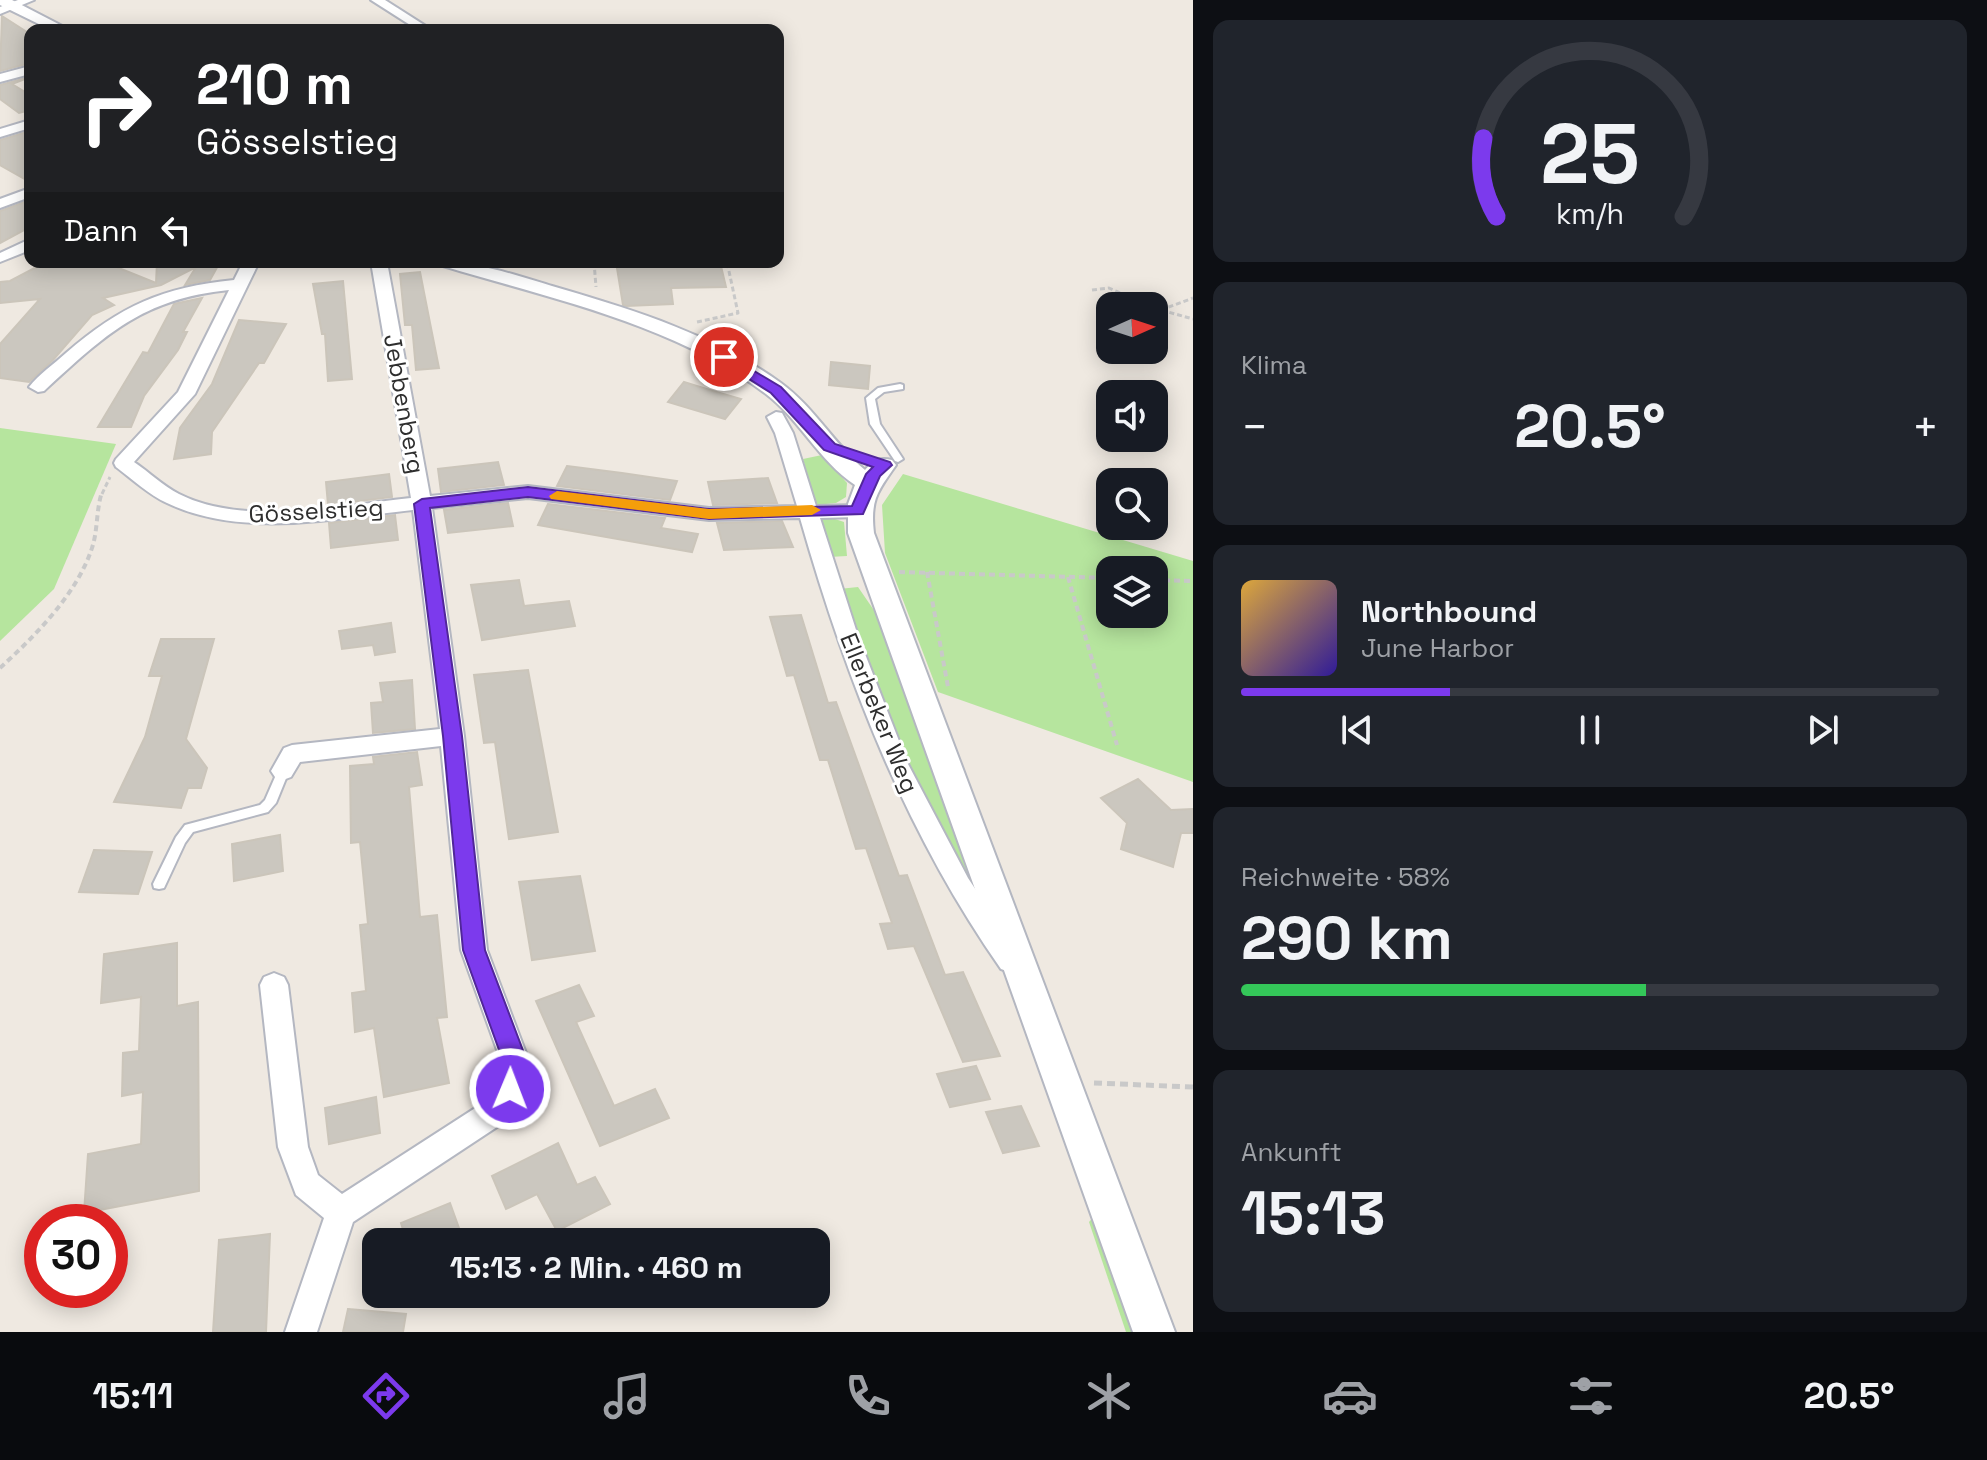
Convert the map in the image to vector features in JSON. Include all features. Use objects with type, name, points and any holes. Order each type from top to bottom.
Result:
[{"type":"street","points":[[377,0],[416,24]]},
{"type":"street","points":[[11,4],[51,24]]},
{"type":"street","points":[[0,78],[24,72]]},
{"type":"street","points":[[0,133],[24,126]]},
{"type":"street","points":[[0,204],[24,194]]},
{"type":"street","points":[[1,258],[24,247]]},
{"type":"street","points":[[123,463],[186,394],[248,268]]},
{"type":"street","name":"Jebbenberg","points":[[341,1212],[493,1113],[510,1089],[515,1061],[474,950],[452,736],[422,504],[380,268]]},
{"type":"street","points":[[469,268],[617,315],[710,349],[776,390],[845,467],[884,469],[858,511]]},
{"type":"street","points":[[38,387],[125,313],[160,297],[195,287],[240,284]]},
{"type":"street","name":"Ellerbeker Weg","points":[[776,417],[784,433],[847,636],[882,729],[922,818],[974,913],[1029,988]]},
{"type":"street","name":"Gösselstieg","points":[[123,463],[173,499],[223,514],[277,518],[528,492],[709,514],[858,511]]},
{"type":"street","name":"Ellerbeker Weg","points":[[858,511],[872,569],[1154,1332]]},
{"type":"street","points":[[288,758],[452,736]]},
{"type":"street","points":[[274,985],[293,1147],[307,1185],[341,1212],[301,1332]]},
{"type":"lane","points":[[884,469],[870,398],[881,390],[900,387]]},
{"type":"lane","points":[[159,884],[189,828],[264,809],[270,803],[288,758]]},
{"type":"path","points":[[686,324],[738,313],[728,268]]},
{"type":"path","points":[[588,269],[595,269],[597,286],[590,291]]},
{"type":"path","points":[[724,278],[730,278]]},
{"type":"path","points":[[1092,290],[1109,288],[1118,292]]},
{"type":"path","points":[[1168,304],[1193,298]]},
{"type":"path","points":[[1168,312],[1193,319]]},
{"type":"path","points":[[0,668],[16,655],[58,604],[90,553],[99,494],[123,463]]},
{"type":"path","points":[[888,572],[1096,578]]},
{"type":"path","points":[[927,572],[948,687]]},
{"type":"path","points":[[1068,577],[1117,745]]},
{"type":"path","points":[[1168,580],[1193,581]]},
{"type":"path","points":[[1063,1083],[1193,1087]]},
{"type":"green space","points":[[0,428],[116,444],[54,589],[0,641]]},
{"type":"green space","points":[[822,455],[847,483],[846,497],[836,503],[816,505],[803,459]]},
{"type":"green space","points":[[903,474],[1096,532],[1096,540],[1123,540],[1193,561],[1193,782],[938,692],[885,553],[882,505]]},
{"type":"green space","points":[[826,516],[844,522],[847,556],[829,557],[820,519]]},
{"type":"green space","points":[[858,587],[880,619],[979,888],[969,889],[912,779],[839,589]]},
{"type":"green space","points":[[1097,1213],[1138,1332],[1126,1332],[1089,1222]]},
{"type":"building","points":[[2,16],[24,30],[24,65],[0,71]]},
{"type":"building","points":[[24,79],[12,84],[24,91],[24,112],[19,113],[0,99],[0,85]]},
{"type":"building","points":[[24,133],[24,179],[0,165],[0,140]]},
{"type":"building","points":[[24,202],[24,230],[0,243],[0,211]]},
{"type":"building","points":[[35,268],[119,268],[156,283],[157,268],[194,268],[161,285],[103,298],[114,305],[92,315],[53,360],[29,382],[0,378],[0,344],[40,299],[0,303],[0,282],[10,281]]},
{"type":"building","points":[[195,268],[217,268],[210,280],[185,285]]},
{"type":"building","points":[[617,268],[721,268],[726,287],[671,288],[673,304],[623,305]]},
{"type":"building","points":[[420,272],[439,368],[416,370],[412,325],[405,325],[400,274]]},
{"type":"building","points":[[343,281],[352,379],[328,381],[325,334],[322,334],[313,284]]},
{"type":"building","points":[[202,298],[183,332],[187,332],[178,350],[144,396],[131,427],[98,427],[143,352],[148,353],[174,304]]},
{"type":"building","points":[[239,320],[286,324],[264,363],[259,363],[212,432],[211,454],[174,459],[180,428],[212,384]]},
{"type":"building","points":[[831,362],[870,366],[868,389],[829,385]]},
{"type":"building","points":[[684,382],[741,399],[725,419],[668,402]]},
{"type":"building","points":[[498,462],[504,485],[441,492],[438,469]]},
{"type":"building","points":[[567,466],[677,481],[670,500],[557,486]]},
{"type":"building","points":[[389,474],[392,497],[328,505],[326,482]]},
{"type":"building","points":[[768,478],[777,503],[713,505],[708,482]]},
{"type":"building","points":[[508,503],[513,526],[448,533],[444,510]]},
{"type":"building","points":[[548,504],[665,518],[661,528],[698,534],[692,552],[538,525]]},
{"type":"building","points":[[395,515],[398,540],[331,548],[329,523]]},
{"type":"building","points":[[782,521],[793,547],[724,550],[717,523]]},
{"type":"building","points":[[519,580],[524,606],[569,601],[575,626],[482,640],[471,585]]},
{"type":"building","points":[[801,615],[828,703],[836,702],[899,876],[907,875],[945,975],[963,972],[1000,1056],[963,1062],[914,946],[888,949],[880,924],[892,923],[866,848],[856,849],[828,760],[820,760],[794,675],[787,676],[770,617]]},
{"type":"building","points":[[391,623],[395,652],[375,655],[373,645],[342,649],[339,631]]},
{"type":"building","points":[[161,639],[214,639],[186,739],[207,768],[201,788],[188,788],[181,808],[114,802],[145,737],[162,676],[149,676]]},
{"type":"building","points":[[528,670],[558,832],[509,839],[495,742],[484,743],[474,675]]},
{"type":"building","points":[[412,680],[415,729],[373,733],[371,703],[383,702],[380,683]]},
{"type":"building","points":[[417,752],[422,785],[409,787],[420,917],[437,915],[447,1017],[437,1018],[449,1083],[384,1097],[374,1028],[355,1032],[352,993],[366,991],[360,925],[368,924],[360,842],[351,843],[350,766],[374,764],[373,757]]},
{"type":"building","points":[[1138,779],[1171,810],[1193,809],[1193,833],[1181,833],[1173,867],[1121,849],[1127,823],[1101,798]]},
{"type":"building","points":[[280,835],[283,871],[234,881],[232,844]]},
{"type":"building","points":[[94,850],[152,852],[138,894],[79,892]]},
{"type":"building","points":[[580,876],[595,951],[532,960],[519,882]]},
{"type":"building","points":[[177,943],[177,1006],[198,1002],[199,1191],[128,1205],[85,1204],[88,1154],[141,1144],[143,1092],[122,1096],[123,1053],[139,1051],[141,997],[101,1003],[104,954]]},
{"type":"building","points":[[579,985],[594,1016],[576,1022],[614,1106],[655,1089],[669,1118],[600,1146],[536,1001]]},
{"type":"building","points":[[976,1066],[990,1099],[950,1107],[937,1074]]},
{"type":"building","points":[[376,1097],[380,1133],[329,1144],[325,1108]]},
{"type":"building","points":[[1021,1106],[1039,1146],[1003,1153],[986,1112]]},
{"type":"building","points":[[558,1143],[577,1185],[595,1177],[610,1204],[563,1228],[555,1228],[537,1194],[506,1209],[492,1176]]},
{"type":"building","points":[[450,1203],[459,1228],[403,1228],[401,1223]]},
{"type":"building","points":[[270,1234],[266,1332],[213,1332],[219,1240]]},
{"type":"building","points":[[348,1309],[406,1314],[403,1332],[343,1332]]},
{"type":"slow traffic","points":[[557,496],[709,514],[812,510]]},
{"type":"route","points":[[510,1089],[515,1061],[474,950],[452,736],[422,504],[528,492],[709,514],[829,509],[858,511],[873,474],[884,465],[830,447],[776,390],[724,357]]}]
